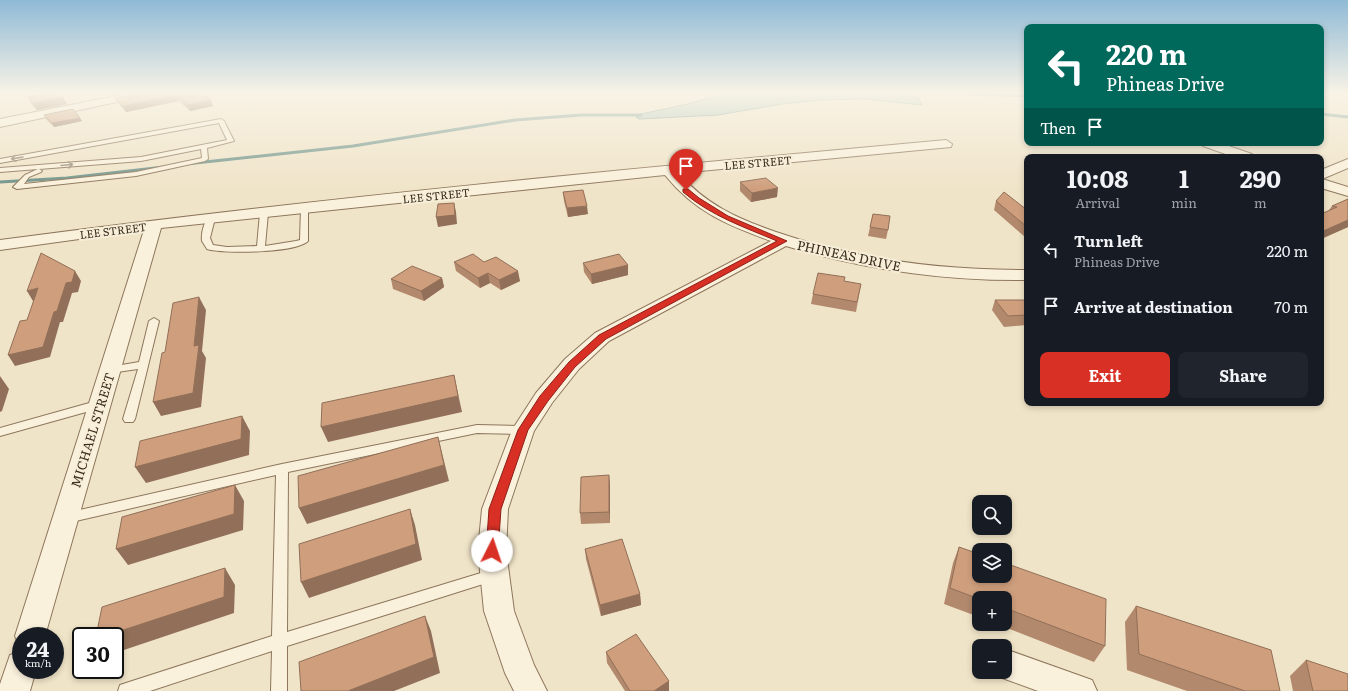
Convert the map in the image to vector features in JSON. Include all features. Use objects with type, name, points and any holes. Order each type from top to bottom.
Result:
[{"type":"street","name":"LEE STREET","points":[[0,245],[154,224],[670,170],[946,144]]},
{"type":"street","points":[[1216,146],[1239,154]]},
{"type":"street","points":[[1324,174],[1348,163]]},
{"type":"street","name":"PHINEAS DRIVE","points":[[670,170],[686,190],[709,208],[726,218],[783,241],[863,260],[903,267],[979,275],[1024,275]]},
{"type":"street","points":[[1324,184],[1348,192]]},
{"type":"street","name":"MICHAEL STREET","points":[[33,627],[154,224]]},
{"type":"street","points":[[531,691],[521,673],[499,611],[492,551],[495,509],[523,430],[544,398],[572,364],[602,337],[783,241]]},
{"type":"street","points":[[1012,666],[1081,691]]},
{"type":"street","points":[[14,691],[17,679]]},
{"type":"lane","points":[[0,161],[62,152],[153,132],[195,125]]},
{"type":"lane","points":[[0,170],[51,167],[141,158],[232,141],[223,125]]},
{"type":"lane","points":[[51,167],[27,176],[17,187],[136,174],[205,159],[204,146]]},
{"type":"lane","points":[[211,218],[206,234],[206,243],[210,248],[237,251],[304,241],[304,209]]},
{"type":"lane","points":[[261,248],[264,213]]},
{"type":"lane","points":[[129,419],[154,321]]},
{"type":"lane","points":[[110,370],[144,364]]},
{"type":"lane","points":[[0,432],[100,404]]},
{"type":"lane","points":[[66,518],[282,469],[477,429],[523,430]]},
{"type":"lane","points":[[279,691],[282,469]]},
{"type":"lane","points":[[126,691],[495,574]]},
{"type":"building","points":[[766,178],[778,188],[752,193],[740,182]]},
{"type":"building","points":[[583,190],[587,206],[567,208],[563,192]]},
{"type":"building","points":[[1004,192],[1024,208],[1024,224],[996,201]]},
{"type":"building","points":[[1348,199],[1348,220],[1324,231],[1324,213],[1337,207],[1332,206]]},
{"type":"building","points":[[454,203],[455,215],[436,217],[438,204]]},
{"type":"building","points":[[873,214],[890,216],[888,230],[870,227]]},
{"type":"building","points":[[41,253],[75,271],[72,282],[66,283],[57,311],[54,312],[43,347],[8,355],[20,321],[27,320],[38,288],[27,291]]},
{"type":"building","points":[[473,254],[484,262],[496,257],[518,271],[499,280],[488,273],[478,278],[454,262]]},
{"type":"building","points":[[619,254],[628,265],[591,274],[583,263]]},
{"type":"building","points":[[412,266],[442,278],[421,291],[391,279]]},
{"type":"building","points":[[818,273],[845,277],[844,281],[861,284],[857,302],[813,294]]},
{"type":"building","points":[[199,297],[194,346],[199,345],[193,393],[153,402],[162,353],[165,352],[173,303]]},
{"type":"building","points":[[995,300],[1024,300],[1024,315],[1008,316]]},
{"type":"building","points":[[454,375],[458,396],[321,427],[322,403]]},
{"type":"building","points":[[242,416],[241,439],[135,467],[140,441]]},
{"type":"building","points":[[438,437],[444,465],[299,508],[298,476]]},
{"type":"building","points":[[609,475],[609,512],[580,513],[581,477]]},
{"type":"building","points":[[235,485],[234,514],[116,549],[122,517]]},
{"type":"building","points":[[410,509],[416,544],[301,582],[299,544]]},
{"type":"building","points":[[622,539],[640,594],[600,605],[585,549]]},
{"type":"building","points":[[959,547],[972,552],[972,583],[1012,583],[1012,565],[1106,599],[1105,646],[1012,611],[1012,591],[972,591],[972,596],[950,588]]},
{"type":"building","points":[[225,568],[224,597],[124,630],[124,627],[98,627],[102,607]]},
{"type":"building","points":[[1136,606],[1271,650],[1280,691],[1245,691],[1139,654]]},
{"type":"building","points":[[425,616],[434,657],[348,691],[301,691],[299,662]]},
{"type":"building","points":[[636,634],[669,681],[654,691],[630,691],[606,652]]},
{"type":"building","points":[[1306,660],[1348,674],[1348,691],[1313,691]]},
{"type":"waterway","points":[[186,164],[353,146],[482,125]]},
{"type":"waterway","points":[[0,182],[67,178],[164,167]]},
{"type":"route","points":[[492,551],[495,509],[523,430],[544,398],[572,364],[602,337],[783,241],[726,218],[696,200],[686,190]]}]
